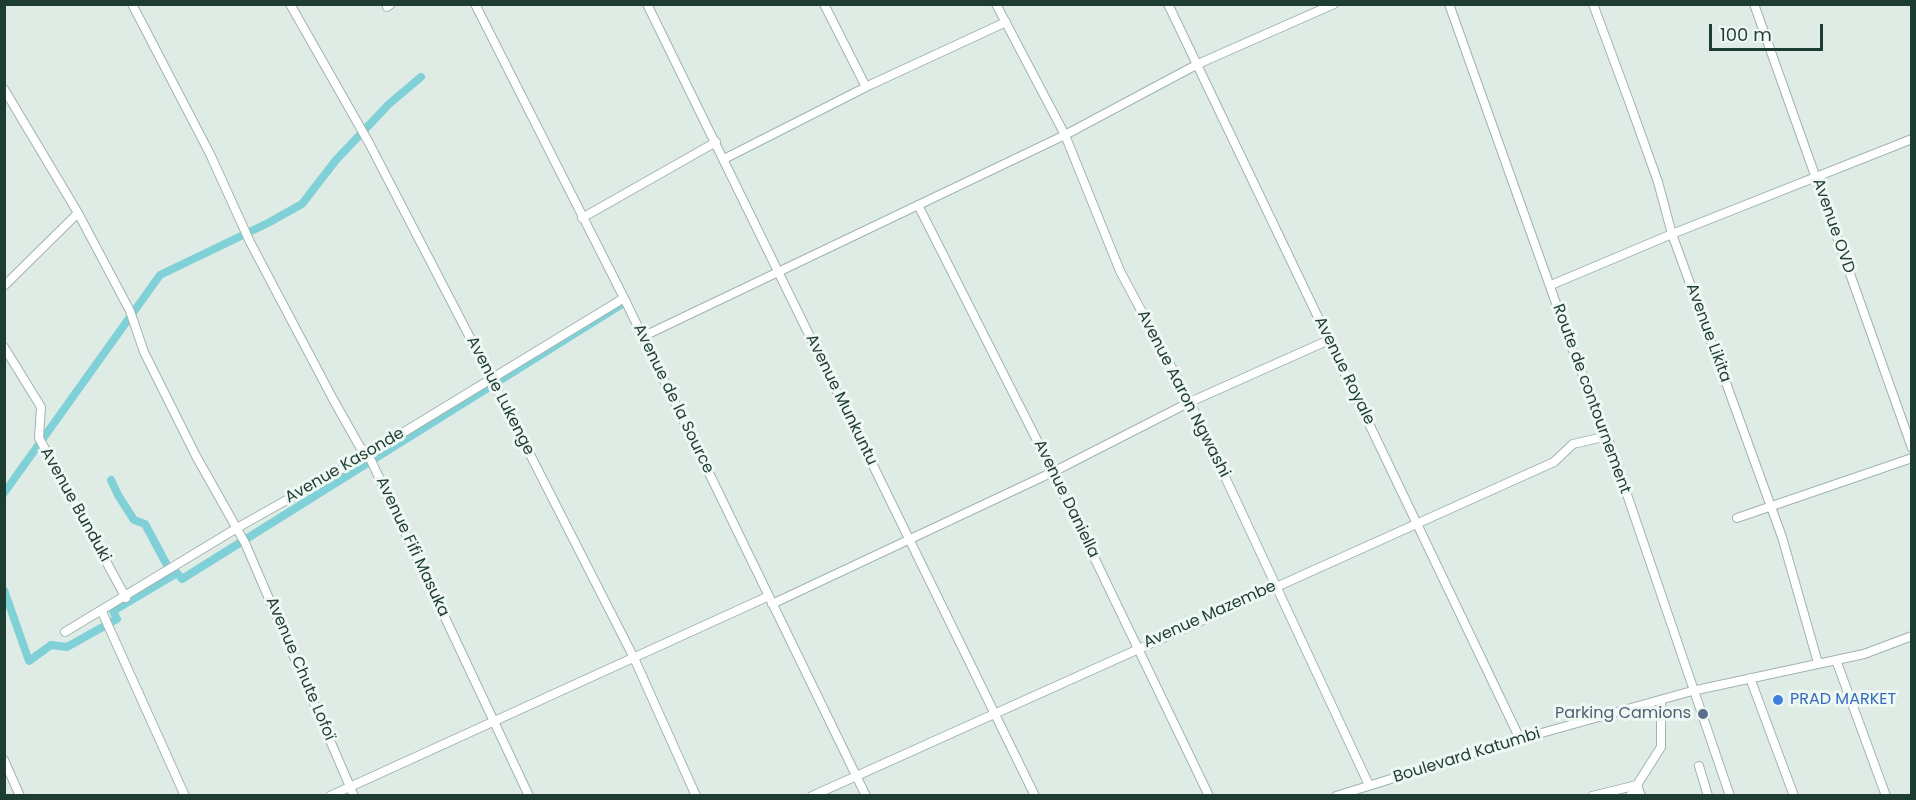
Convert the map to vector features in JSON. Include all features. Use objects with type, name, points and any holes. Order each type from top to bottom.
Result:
[{"type":"street","name":"Avenue Fifi Masuka","points":[[132,4],[210,154],[250,242],[334,401],[360,447],[368,454],[529,795]]},
{"type":"street","name":"Avenue Lukenge","points":[[290,4],[369,143],[491,378],[634,658],[696,795]]},
{"type":"street","name":"Avenue de la Source","points":[[475,4],[624,298],[867,795]]},
{"type":"street","name":"Avenue Munkuntu","points":[[647,4],[1035,795]]},
{"type":"street","points":[[824,4],[866,87]]},
{"type":"street","name":"Avenue Aaron Ngwashi","points":[[996,4],[1065,135],[1120,271],[1190,402],[1369,785]]},
{"type":"street","name":"Avenue Royale","points":[[1168,4],[1520,739]]},
{"type":"street","points":[[642,337],[1065,135],[1198,64],[1319,7],[1334,4]]},
{"type":"street","name":"Route de contournement","points":[[1449,4],[1572,348],[1606,433],[1692,691],[1730,795]]},
{"type":"street","name":"Avenue Likita","points":[[1593,4],[1658,182],[1672,234],[1771,506],[1818,663]]},
{"type":"street","name":"Avenue OVD","points":[[1754,4],[1911,448]]},
{"type":"street","points":[[724,159],[866,87],[1006,22]]},
{"type":"street","name":"Avenue Chute Lofoï","points":[[4,90],[78,213],[130,311],[144,352],[191,446],[245,543],[354,795]]},
{"type":"street","points":[[1551,285],[1911,139]]},
{"type":"street","points":[[582,218],[716,142]]},
{"type":"street","name":"Avenue Daniella","points":[[918,205],[1053,472],[1209,795]]},
{"type":"street","points":[[4,286],[78,213]]},
{"type":"street","name":"Avenue Kasonde","points":[[65,633],[104,615],[126,598],[624,298]]},
{"type":"street","points":[[330,795],[634,658],[909,538],[1053,472],[1190,402],[1329,340]]},
{"type":"street","name":"Avenue Bunduki","points":[[4,347],[41,407],[42,415],[37,435],[126,598]]},
{"type":"street","name":"Avenue Mazembe","points":[[812,795],[996,714],[1137,647],[1554,462],[1574,444],[1599,438],[1606,433]]},
{"type":"street","points":[[1737,518],[1911,458]]},
{"type":"street","points":[[104,615],[185,795]]},
{"type":"street","name":"Boulevard Katumbi","points":[[1336,795],[1520,739],[1692,691],[1876,651],[1911,636]]},
{"type":"street","points":[[1836,660],[1886,795]]},
{"type":"street","points":[[1750,678],[1794,795]]},
{"type":"street","points":[[1630,795],[1661,747],[1660,700]]},
{"type":"street","points":[[4,760],[20,795]]},
{"type":"street","points":[[1700,766],[1708,795]]},
{"type":"street","points":[[1593,795],[1637,785]]},
{"type":"street","points":[[1637,785],[1641,795]]},
{"type":"waterway","points":[[4,493],[160,275],[302,204],[336,160],[389,104],[421,77]]},
{"type":"waterway","points":[[4,590],[29,661],[51,645],[67,647],[117,619],[113,611],[177,573],[182,579],[622,304]]},
{"type":"waterway","points":[[111,480],[134,520],[145,524],[168,567],[174,571]]},
{"type":"place","name":"PRAD MARKET","points":[[1778,700]]},
{"type":"place","name":"Parking Camions","points":[[1703,714]]}]
